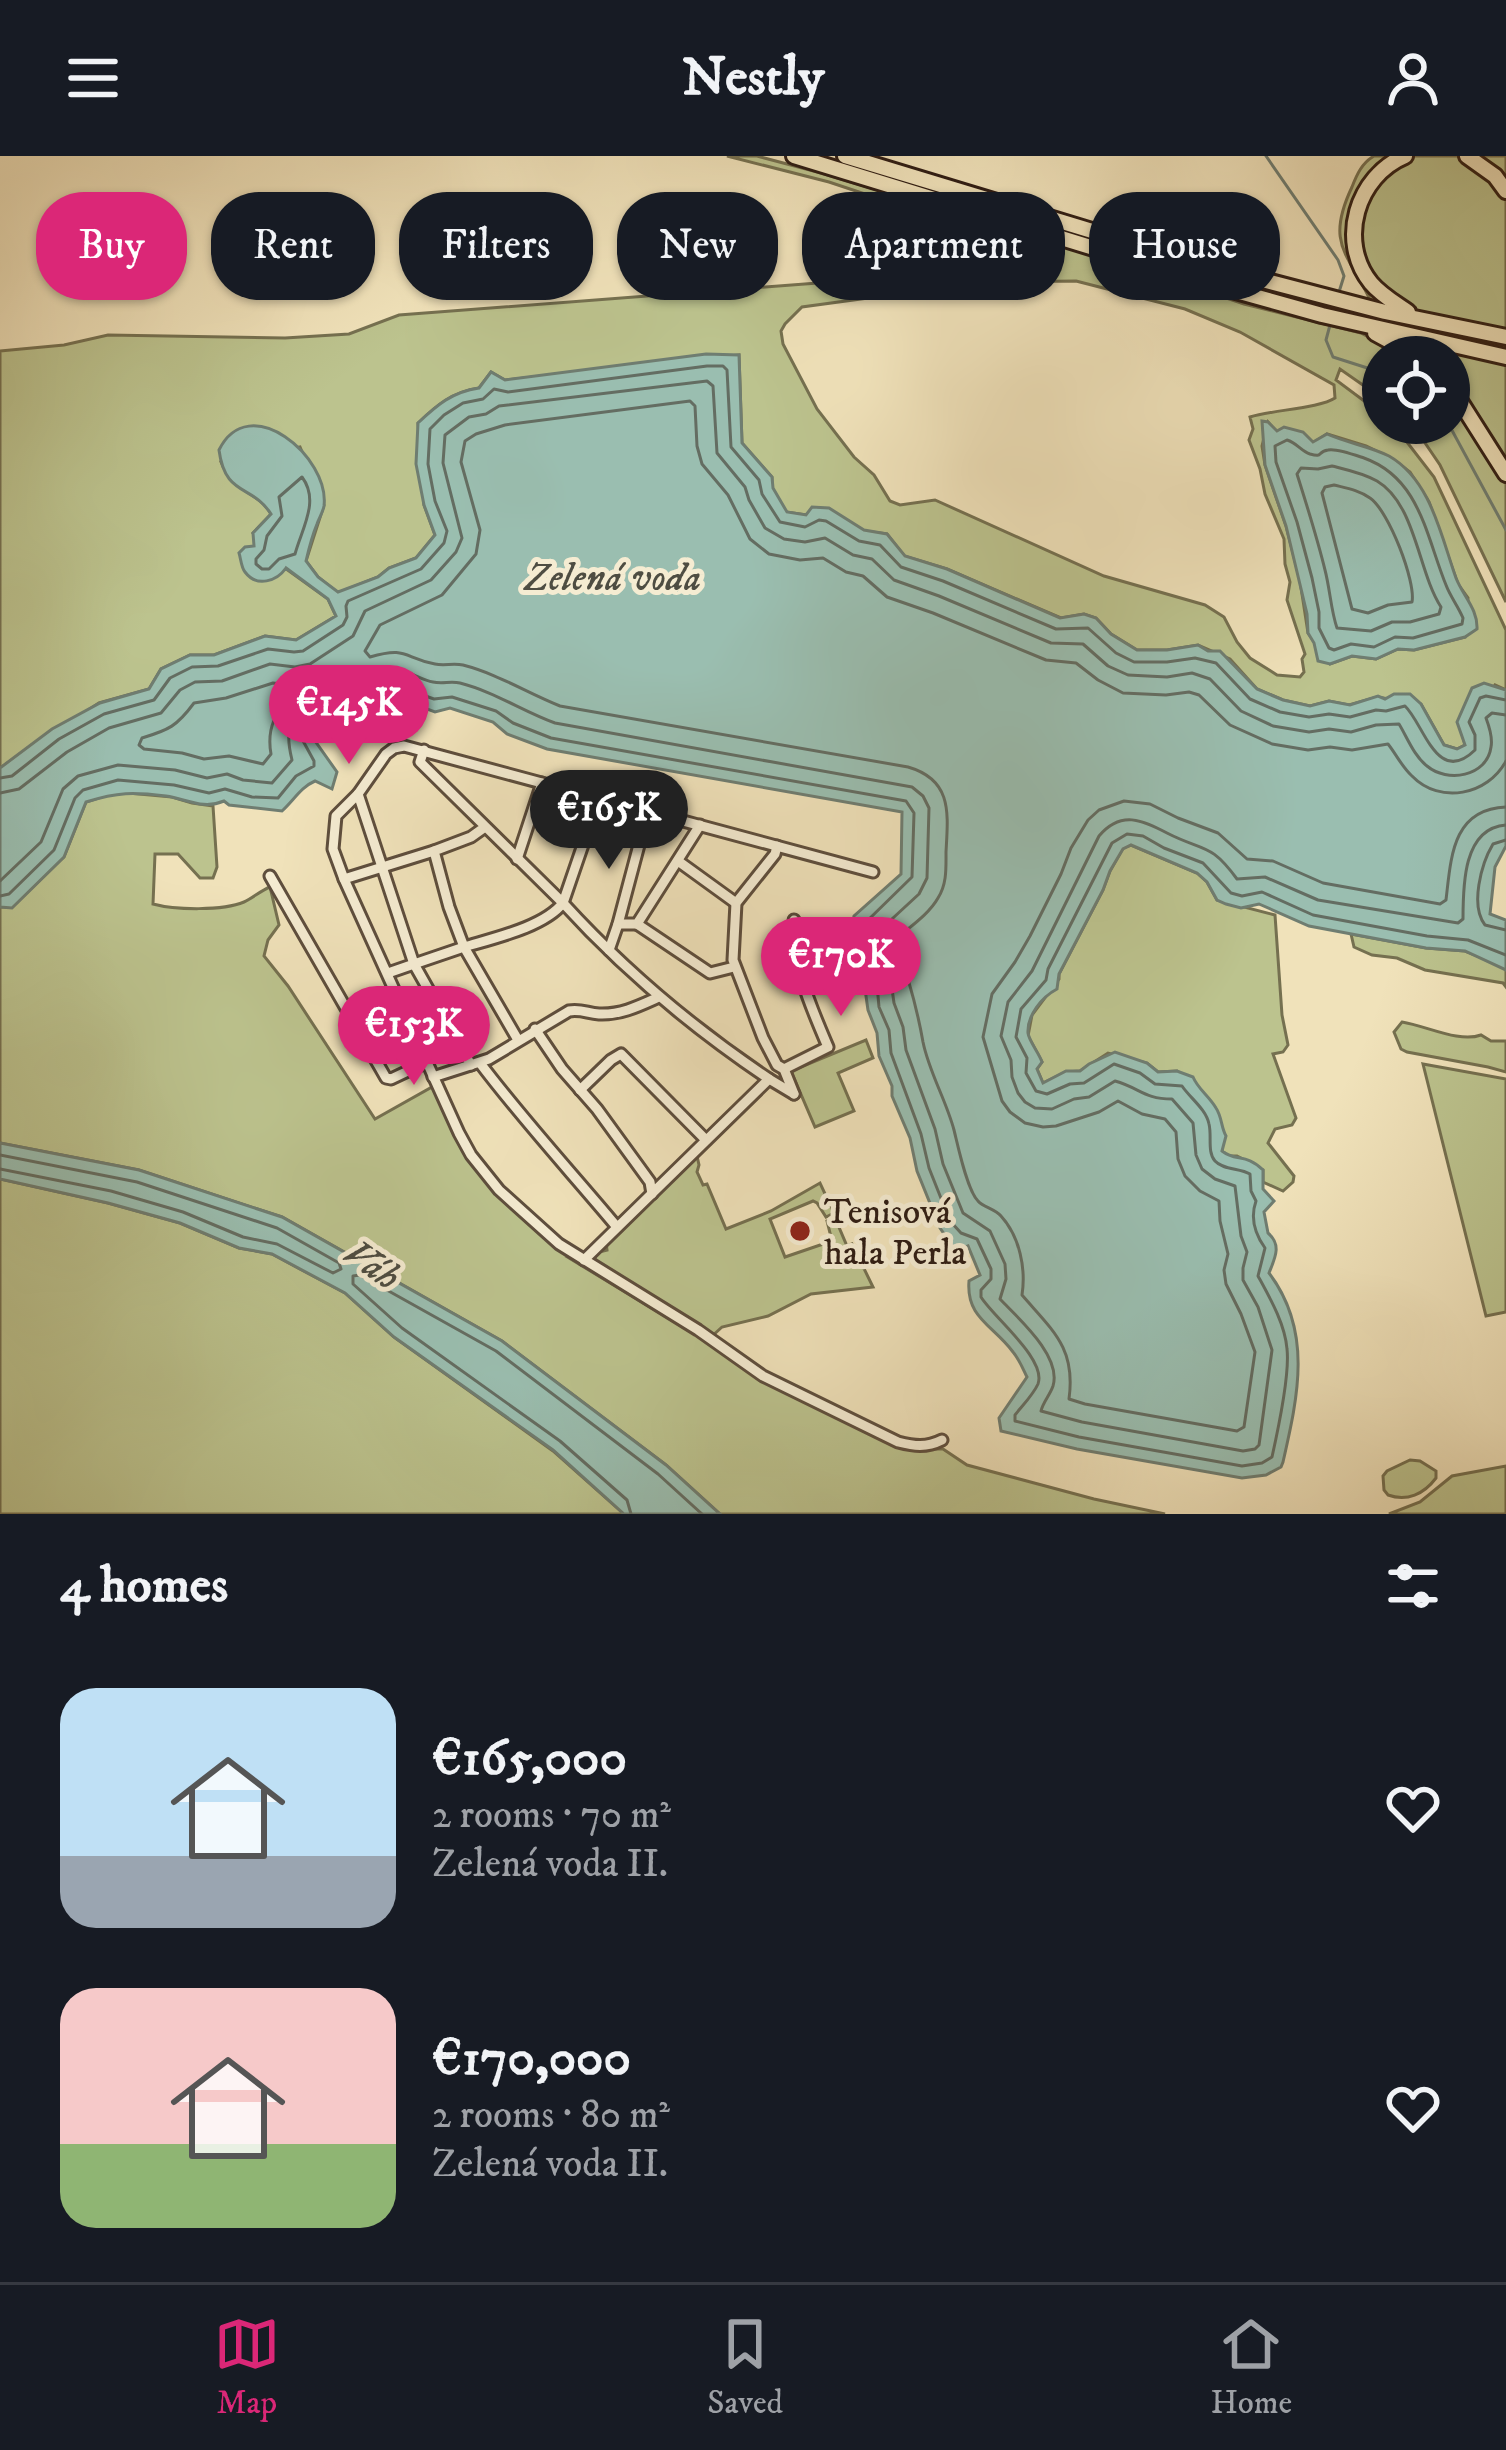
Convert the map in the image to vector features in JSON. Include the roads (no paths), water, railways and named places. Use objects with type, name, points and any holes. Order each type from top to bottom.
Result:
[{"type":"highway","points":[[794,156],[1211,284],[1506,357]]},
{"type":"highway","points":[[844,156],[1112,239],[1349,303],[1506,337]]},
{"type":"highway","points":[[1405,156],[1381,171],[1363,194],[1354,240],[1371,284],[1417,318]]},
{"type":"highway","points":[[1467,156],[1495,176],[1506,191]]},
{"type":"highway","points":[[1366,326],[1383,336]]},
{"type":"highway","points":[[1470,417],[1506,474]]},
{"type":"street","points":[[872,872],[542,782],[422,756],[404,746],[386,754],[333,821],[333,849],[344,879],[433,1077],[471,1155],[486,1175],[559,1244],[763,1376],[892,1439],[915,1446],[942,1440]]},
{"type":"street","points":[[422,756],[485,827],[659,997],[705,1035],[794,1094],[763,1038],[734,967],[736,903],[777,847]]},
{"type":"street","points":[[517,859],[542,782]]},
{"type":"street","points":[[358,794],[414,964],[475,1064],[617,1227]]},
{"type":"street","points":[[388,973],[555,913],[563,903],[599,798]]},
{"type":"street","points":[[608,950],[648,811]]},
{"type":"street","points":[[637,924],[700,825]]},
{"type":"street","points":[[344,879],[434,850],[485,827]]},
{"type":"street","points":[[434,850],[457,931],[518,1040]]},
{"type":"street","points":[[678,861],[736,903]]},
{"type":"street","points":[[270,876],[386,1078],[427,1062]]},
{"type":"street","points":[[584,1260],[780,1066],[828,1047],[804,991],[795,957],[794,920]]},
{"type":"street","points":[[618,924],[637,924],[710,973],[734,967]]},
{"type":"street","points":[[433,1077],[499,1054],[574,1009],[620,1012],[659,997]]},
{"type":"street","points":[[535,1029],[655,1187]]},
{"type":"street","points":[[580,1090],[621,1054],[706,1140]]},
{"type":"water","name":"Zelená voda","points":[[706,354],[739,355],[742,443],[772,477],[787,512],[806,515],[812,507],[829,508],[864,530],[887,534],[905,556],[1060,618],[1084,614],[1096,618],[1137,650],[1198,645],[1220,651],[1257,689],[1283,700],[1310,706],[1329,701],[1350,705],[1378,696],[1410,694],[1421,704],[1444,745],[1457,749],[1465,745],[1457,722],[1472,688],[1484,683],[1506,690],[1506,846],[1495,867],[1490,914],[1506,920],[1506,970],[1465,951],[1309,926],[1259,904],[1241,908],[1226,904],[1217,900],[1197,873],[1131,845],[1123,849],[1110,871],[1059,974],[1057,989],[1030,1020],[1028,1033],[1042,1062],[1037,1069],[1043,1083],[1066,1071],[1080,1071],[1115,1052],[1158,1072],[1177,1071],[1193,1077],[1219,1115],[1226,1136],[1222,1151],[1263,1170],[1263,1189],[1274,1201],[1264,1212],[1276,1247],[1269,1273],[1292,1318],[1298,1364],[1283,1462],[1266,1475],[1242,1478],[1001,1431],[999,1418],[1027,1377],[1015,1355],[976,1313],[969,1281],[980,1275],[968,1246],[957,1250],[940,1228],[879,1056],[865,989],[849,946],[854,916],[901,874],[902,812],[547,749],[507,734],[493,722],[450,708],[435,712],[395,697],[340,718],[313,738],[337,772],[332,789],[315,781],[282,811],[144,794],[86,802],[64,857],[12,908],[0,907],[0,768],[52,729],[100,703],[149,689],[161,669],[190,655],[214,655],[265,636],[296,640],[336,616],[328,599],[286,568],[261,581],[244,570],[239,553],[254,546],[253,533],[271,514],[227,476],[219,450],[232,433],[249,426],[267,428],[285,437],[314,468],[324,506],[306,561],[338,592],[416,558],[435,535],[416,464],[418,423],[446,400],[479,388],[491,372],[505,380]]},
{"type":"water","points":[[1262,421],[1277,431],[1284,427],[1303,432],[1313,442],[1327,434],[1389,456],[1403,466],[1433,510],[1477,629],[1465,637],[1414,650],[1398,649],[1376,659],[1352,656],[1330,664],[1318,661],[1286,526],[1265,465]]},
{"type":"water","points":[[0,1143],[139,1170],[282,1217],[502,1341],[666,1465],[720,1514],[624,1514],[553,1450],[394,1337],[345,1293],[272,1254],[239,1248],[180,1223],[0,1179]]},
{"type":"waterway","points":[[1266,156],[1338,260],[1344,276],[1339,292]]},
{"type":"waterway","points":[[1330,325],[1326,340],[1333,357],[1362,366]]},
{"type":"waterway","points":[[1459,444],[1506,530]]},
{"type":"place","name":"Tenisová hala Perla","points":[[800,1231]]},
{"type":"water label","name":"Váh","points":[[373,1263]]}]
